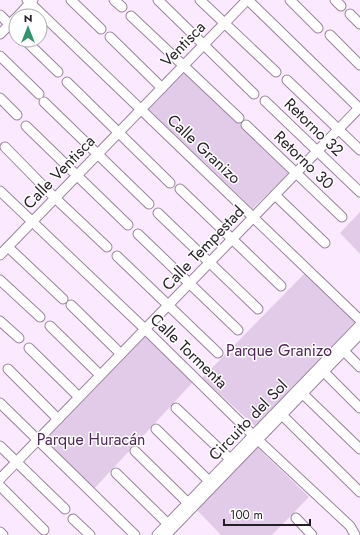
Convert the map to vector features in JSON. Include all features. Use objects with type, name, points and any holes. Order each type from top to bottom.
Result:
[{"type":"street","points":[[71,0],[101,29]]},
{"type":"street","points":[[114,0],[122,7]]},
{"type":"street","points":[[158,0],[254,94]]},
{"type":"street","points":[[200,0],[276,72]]},
{"type":"street","points":[[248,0],[360,108]]},
{"type":"street","name":"Ventisca","points":[[140,110],[248,0]]},
{"type":"street","points":[[290,0],[318,28]]},
{"type":"street","name":"Calle Granizo","points":[[30,1],[140,110],[254,217],[360,320]]},
{"type":"street","points":[[350,14],[360,24]]},
{"type":"street","name":"Retorno 30","points":[[131,16],[342,217]]},
{"type":"street","points":[[0,34],[8,28]]},
{"type":"street","points":[[330,35],[360,65]]},
{"type":"street","points":[[110,37],[162,88]]},
{"type":"street","points":[[33,48],[58,72]]},
{"type":"street","points":[[0,56],[39,94]]},
{"type":"street","points":[[287,80],[360,150]]},
{"type":"street","points":[[67,82],[170,183]]},
{"type":"street","points":[[0,98],[17,115]]},
{"type":"street","name":"Retorno 32","points":[[265,101],[360,192]]},
{"type":"street","points":[[44,102],[148,204]]},
{"type":"street","name":"Calle Tempestad","points":[[0,479],[360,108]]},
{"type":"street","name":"Calle Ventisca","points":[[0,255],[140,110]]},
{"type":"street","points":[[26,126],[128,225]]},
{"type":"street","points":[[5,147],[55,198],[107,247]]},
{"type":"street","points":[[180,189],[281,286]]},
{"type":"street","name":"Calle Tormenta","points":[[0,191],[145,329],[256,438],[350,526],[356,535]]},
{"type":"street","points":[[275,195],[325,243]]},
{"type":"street","points":[[158,213],[258,309]]},
{"type":"street","points":[[138,234],[238,330]]},
{"type":"street","points":[[8,247],[63,299]]},
{"type":"street","points":[[117,256],[218,352]]},
{"type":"street","points":[[0,280],[40,317]]},
{"type":"street","points":[[71,305],[121,354]]},
{"type":"street","points":[[0,321],[19,338]]},
{"type":"street","name":"Circuito del Sol","points":[[157,535],[230,460],[256,438],[360,325]]},
{"type":"street","points":[[50,326],[100,375]]},
{"type":"street","points":[[166,535],[256,438],[282,415],[360,334]]},
{"type":"street","points":[[29,348],[79,397]]},
{"type":"street","points":[[344,351],[360,367]]},
{"type":"street","points":[[8,369],[58,419]]},
{"type":"street","points":[[324,372],[360,408]]},
{"type":"street","points":[[303,394],[360,449]]},
{"type":"street","points":[[0,402],[135,535]]},
{"type":"street","points":[[176,408],[230,460]]},
{"type":"street","points":[[282,415],[360,492]]},
{"type":"street","points":[[156,429],[209,482]]},
{"type":"street","points":[[0,446],[64,509]]},
{"type":"street","points":[[135,451],[188,503]]},
{"type":"street","points":[[116,473],[168,524]]},
{"type":"street","points":[[0,486],[44,530]]},
{"type":"street","points":[[296,518],[312,535]]},
{"type":"street","points":[[73,519],[90,535]]},
{"type":"street","points":[[0,532],[3,535]]},
{"type":"green space","points":[[183,68],[290,172],[251,210],[143,110]]},
{"type":"green space","points":[[360,212],[360,254],[340,233]]},
{"type":"green space","name":"Parque Granizo","points":[[306,272],[356,323],[255,426],[202,378]]},
{"type":"green space","name":"Parque Huracán","points":[[145,329],[193,382],[92,491],[38,440]]},
{"type":"green space","points":[[256,446],[309,497],[272,535],[221,535],[196,509]]}]
